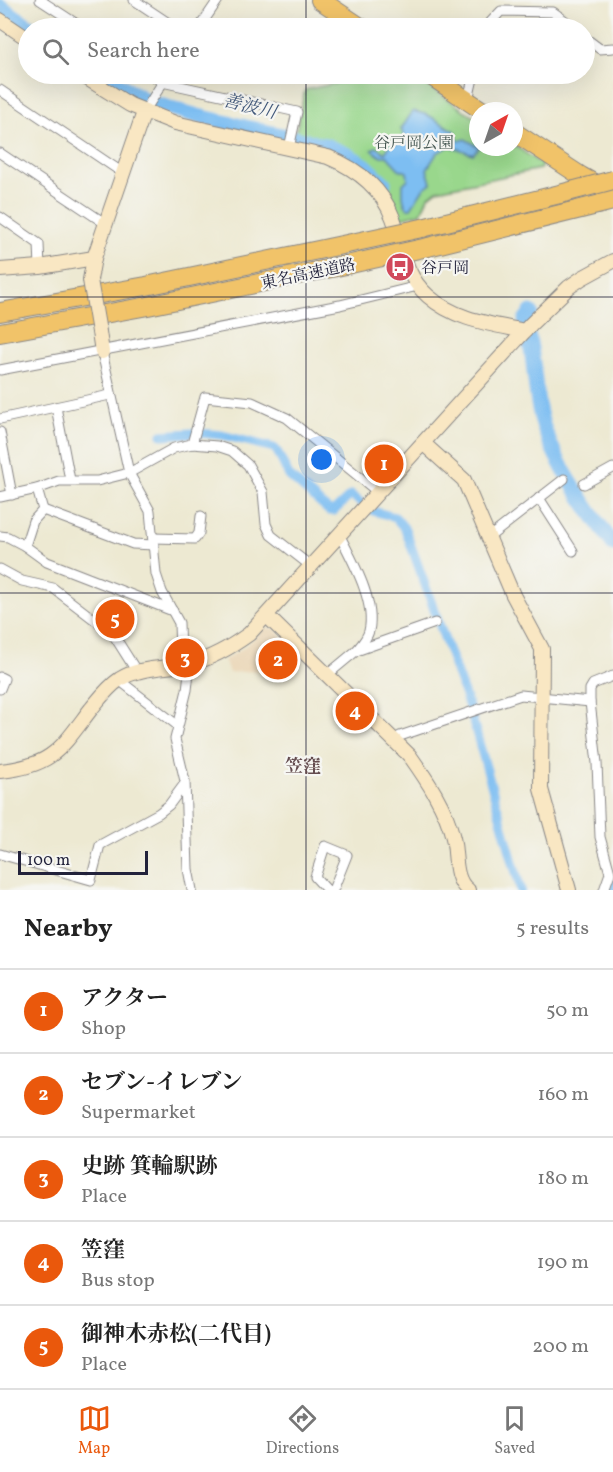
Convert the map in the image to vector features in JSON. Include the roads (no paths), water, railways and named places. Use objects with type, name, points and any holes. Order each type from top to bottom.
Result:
[{"type":"highway","points":[[320,0],[347,18]]},
{"type":"highway","points":[[443,84],[471,102]]},
{"type":"highway","points":[[523,138],[613,194]]},
{"type":"highway","name":"東名高速道路","points":[[0,312],[146,286],[422,228],[613,180]]},
{"type":"highway","name":"東名高速道路","points":[[0,333],[148,306],[346,265],[613,201]]},
{"type":"street","points":[[40,0],[68,18]]},
{"type":"street","points":[[134,0],[161,18]]},
{"type":"street","points":[[206,18],[218,0]]},
{"type":"street","points":[[500,0],[501,11]]},
{"type":"street","points":[[494,18],[501,11],[553,12],[561,18]]},
{"type":"street","points":[[0,20],[18,32]]},
{"type":"street","points":[[595,45],[600,49],[613,48]]},
{"type":"street","points":[[95,84],[119,100],[175,123],[289,148],[339,162],[359,174],[374,188],[390,211],[406,268],[418,286],[437,303],[461,316],[525,331]]},
{"type":"street","points":[[161,84],[144,112],[94,258],[90,280],[110,395],[129,473],[150,512],[156,574],[162,592],[178,620],[180,630],[187,690],[177,725],[175,746],[184,782],[188,829],[188,868],[192,890]]},
{"type":"street","points":[[188,84],[297,112],[289,148]]},
{"type":"street","points":[[468,100],[472,84]]},
{"type":"street","points":[[0,90],[123,173]]},
{"type":"street","points":[[0,153],[106,225]]},
{"type":"street","points":[[0,217],[39,244],[40,267]]},
{"type":"street","points":[[0,270],[40,267],[94,258]]},
{"type":"street","points":[[0,771],[33,765],[53,755],[68,740],[104,694],[119,680],[137,672],[184,665],[218,654],[249,634],[525,331],[569,287],[613,261]]},
{"type":"street","points":[[0,370],[340,305],[418,286]]},
{"type":"street","points":[[0,419],[110,395]]},
{"type":"street","points":[[192,444],[205,397],[252,402],[287,418],[379,493]]},
{"type":"street","points":[[56,407],[70,480]]},
{"type":"street","points":[[0,432],[12,495]]},
{"type":"street","points":[[0,497],[37,489],[59,481],[97,481],[129,473],[168,451],[192,444],[217,446],[231,451],[248,465],[263,492],[266,524],[272,535],[312,567]]},
{"type":"street","points":[[424,444],[464,480],[513,595],[542,649],[541,789],[569,890]]},
{"type":"street","points":[[584,484],[613,468]]},
{"type":"street","points":[[488,538],[564,479]]},
{"type":"street","points":[[37,489],[43,510]]},
{"type":"street","points":[[539,498],[573,551]]},
{"type":"street","points":[[43,510],[133,544],[195,539],[199,533],[201,516]]},
{"type":"street","points":[[24,546],[33,521],[43,510]]},
{"type":"street","points":[[0,536],[8,537],[47,562],[173,611]]},
{"type":"street","points":[[327,675],[356,651],[369,632],[370,614],[357,570],[340,536]]},
{"type":"street","points":[[0,569],[22,581],[53,588],[112,634],[137,672]]},
{"type":"street","points":[[267,616],[395,740],[424,776],[444,813],[453,837],[458,875],[464,889]]},
{"type":"street","points":[[356,651],[435,623]]},
{"type":"street","points":[[604,890],[610,873],[600,837],[597,763],[590,689],[593,684],[613,676]]},
{"type":"street","points":[[0,677],[4,679],[0,689]]},
{"type":"street","points":[[119,680],[177,725]]},
{"type":"street","points":[[395,740],[400,736],[521,695],[590,702]]},
{"type":"street","points":[[0,854],[91,880],[100,845],[159,813],[169,805],[183,786]]},
{"type":"street","points":[[327,890],[315,877],[325,846],[347,855],[333,890]]},
{"type":"water","points":[[413,111],[428,115],[456,132],[459,141],[465,139],[469,141],[469,153],[450,146],[437,153],[427,169],[431,183],[423,189],[411,208],[405,204],[403,194],[403,184],[408,179],[407,172],[399,169],[387,156],[380,156],[372,150],[376,147],[385,153],[392,142],[396,144],[403,140],[401,129]]},
{"type":"waterway","name":"善波川","points":[[0,6],[18,18]]},
{"type":"waterway","name":"善波川","points":[[119,84],[153,103],[198,116],[325,145],[365,165],[384,183]]},
{"type":"waterway","name":"善波川","points":[[525,320],[531,312]]},
{"type":"waterway","name":"善波川","points":[[529,338],[539,410],[552,448],[567,476],[613,544]]},
{"type":"waterway","points":[[162,435],[192,433]]},
{"type":"waterway","points":[[199,433],[222,435],[274,448],[289,476],[329,511],[334,511],[351,495],[361,503]]},
{"type":"waterway","points":[[373,511],[395,517],[405,529],[469,707]]},
{"type":"waterway","points":[[471,714],[521,890]]},
{"type":"place","name":"谷戸岡","points":[[400,267]]},
{"type":"place","name":"アクター","points":[[384,464]]},
{"type":"place","name":"御神木赤松(二代目)","points":[[115,619]]},
{"type":"place","name":"史跡 箕輪駅跡","points":[[185,658]]},
{"type":"place","name":"セブン-イレブン","points":[[278,660]]},
{"type":"place","name":"笠窪","points":[[355,711]]},
{"type":"district","name":"笠窪","points":[[303,766]]},
{"type":"park label","name":"谷戸岡公園","points":[[414,142]]}]
